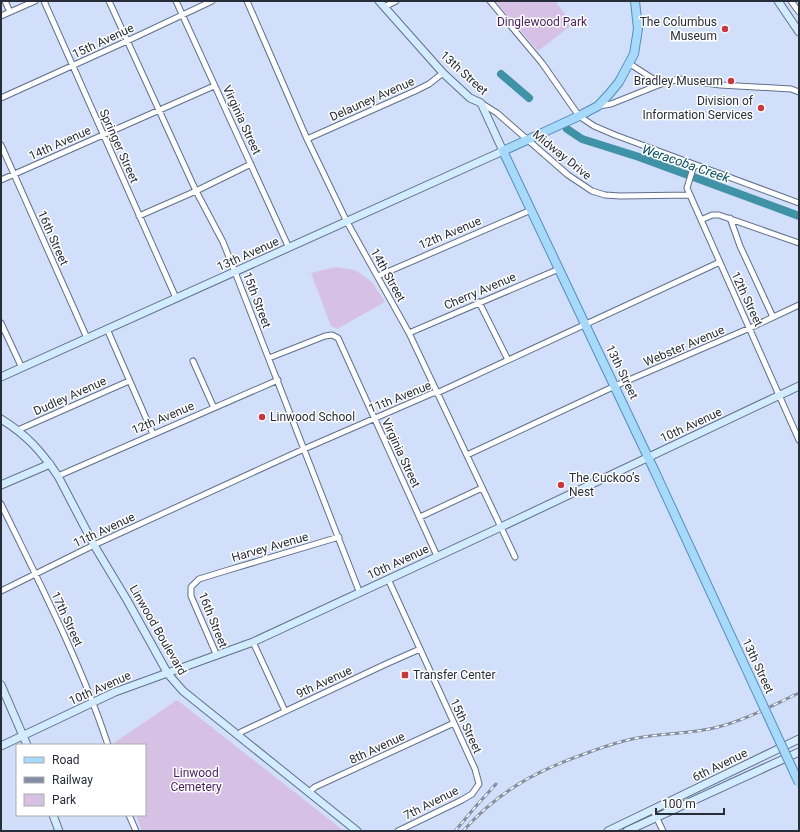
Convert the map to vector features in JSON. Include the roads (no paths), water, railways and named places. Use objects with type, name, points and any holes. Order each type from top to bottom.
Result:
[{"type":"main road","points":[[504,151],[598,106],[619,82],[634,54],[638,29],[635,1]]},
{"type":"main road","name":"13th Street","points":[[504,151],[649,457],[799,783]]},
{"type":"street","points":[[4,1],[10,12]]},
{"type":"street","points":[[1,16],[34,1]]},
{"type":"street","name":"Springer Street","points":[[44,1],[176,298]]},
{"type":"street","name":"15th Street","points":[[109,1],[196,191],[223,242],[278,380],[359,592]]},
{"type":"street","name":"Virginia Street","points":[[176,1],[289,248]]},
{"type":"street","name":"15th Avenue","points":[[1,98],[212,1]]},
{"type":"street","name":"14th Street","points":[[247,1],[307,139],[346,222],[410,333],[515,557]]},
{"type":"street","name":"13th Street","points":[[379,1],[443,73],[470,98],[481,103],[504,151]]},
{"type":"street","points":[[384,7],[396,1]]},
{"type":"street","points":[[490,1],[542,63],[579,116],[594,126],[694,165],[799,203]]},
{"type":"street","points":[[778,1],[799,32]]},
{"type":"street","points":[[791,1],[799,12]]},
{"type":"street","points":[[630,64],[661,84]]},
{"type":"street","name":"Delauney Avenue","points":[[307,139],[415,91],[429,84],[443,73]]},
{"type":"street","points":[[598,106],[611,104],[661,84],[679,80],[720,86],[791,88],[799,92]]},
{"type":"street","name":"14th Avenue","points":[[1,180],[102,134],[214,86]]},
{"type":"street","name":"Midway Drive","points":[[481,103],[497,113],[526,140],[568,175],[592,191],[604,195],[620,196],[690,195]]},
{"type":"street","name":"16th Street","points":[[1,145],[87,338]]},
{"type":"street","name":"13th Avenue","points":[[1,377],[504,151]]},
{"type":"street","points":[[139,216],[196,191],[251,164]]},
{"type":"street","name":"12th Street","points":[[694,165],[687,188],[799,440]]},
{"type":"street","name":"12th Avenue","points":[[378,276],[531,210]]},
{"type":"street","points":[[701,220],[712,215],[719,215],[799,243]]},
{"type":"street","points":[[730,218],[740,246],[773,317]]},
{"type":"street","name":"11th Avenue","points":[[1,591],[94,545],[304,448],[433,393],[438,393],[720,262]]},
{"type":"street","name":"Cherry Avenue","points":[[410,333],[479,302],[559,269]]},
{"type":"street","points":[[479,302],[508,360]]},
{"type":"street","name":"Webster Avenue","points":[[467,455],[615,386],[750,328],[799,305]]},
{"type":"street","points":[[1,323],[22,368]]},
{"type":"street","points":[[107,329],[153,434]]},
{"type":"street","name":"Virginia Street","points":[[269,358],[325,336],[335,336],[340,342],[437,556]]},
{"type":"street","points":[[192,361],[214,408]]},
{"type":"street","name":"12th Avenue","points":[[58,476],[278,380]]},
{"type":"street","name":"Dudley Avenue","points":[[18,430],[130,381]]},
{"type":"street","name":"10th Avenue","points":[[1,746],[94,702],[132,686],[253,642],[799,386]]},
{"type":"street","name":"Linwood Boulevard","points":[[1,419],[31,441],[58,476],[94,545],[127,600],[168,674],[183,691],[357,831]]},
{"type":"street","points":[[1,485],[50,464]]},
{"type":"street","points":[[420,517],[482,488]]},
{"type":"street","name":"17th Street","points":[[1,504],[94,702],[108,744]]},
{"type":"street","name":"Harvey Avenue","points":[[208,576],[339,537]]},
{"type":"street","name":"16th Street","points":[[208,576],[200,579],[191,587],[190,596],[217,656]]},
{"type":"street","name":"15th Street","points":[[388,579],[475,769],[479,784],[473,793]]},
{"type":"street","points":[[253,642],[285,711]]},
{"type":"street","name":"9th Avenue","points":[[239,736],[241,732],[420,649]]},
{"type":"street","points":[[1,685],[27,744]]},
{"type":"street","name":"8th Avenue","points":[[309,792],[316,787],[454,723]]},
{"type":"street","name":"6th Avenue","points":[[608,831],[799,739]]},
{"type":"street","name":"6th Avenue","points":[[628,831],[799,752]]},
{"type":"street","name":"7th Avenue","points":[[398,831],[462,800],[473,793]]},
{"type":"street","points":[[653,810],[663,831]]},
{"type":"street","points":[[53,816],[59,831]]},
{"type":"street","points":[[129,816],[136,831]]},
{"type":"waterway","name":"Weracoba Creek","points":[[501,74],[529,98]]},
{"type":"waterway","name":"Weracoba Creek","points":[[567,129],[582,139],[639,157],[799,216]]},
{"type":"railway","points":[[463,831],[491,804],[505,793],[520,783],[551,767],[618,742],[647,736],[698,731],[718,727],[759,712],[799,693]]},
{"type":"railway","points":[[455,831],[496,784]]},
{"type":"place","name":"The Columbus Museum","points":[[725,29]]},
{"type":"place","name":"Bradley Museum","points":[[731,81]]},
{"type":"place","name":"Division of Information Services","points":[[761,108]]},
{"type":"place","name":"Linwood School","points":[[262,417]]},
{"type":"place","name":"The Cuckoo’s Nest","points":[[561,485]]},
{"type":"place","name":"Transfer Center","points":[[405,675]]},
{"type":"park label","name":"Dinglewood Park","points":[[542,22]]},
{"type":"park label","name":"Linwood Cemetery","points":[[196,780]]}]
